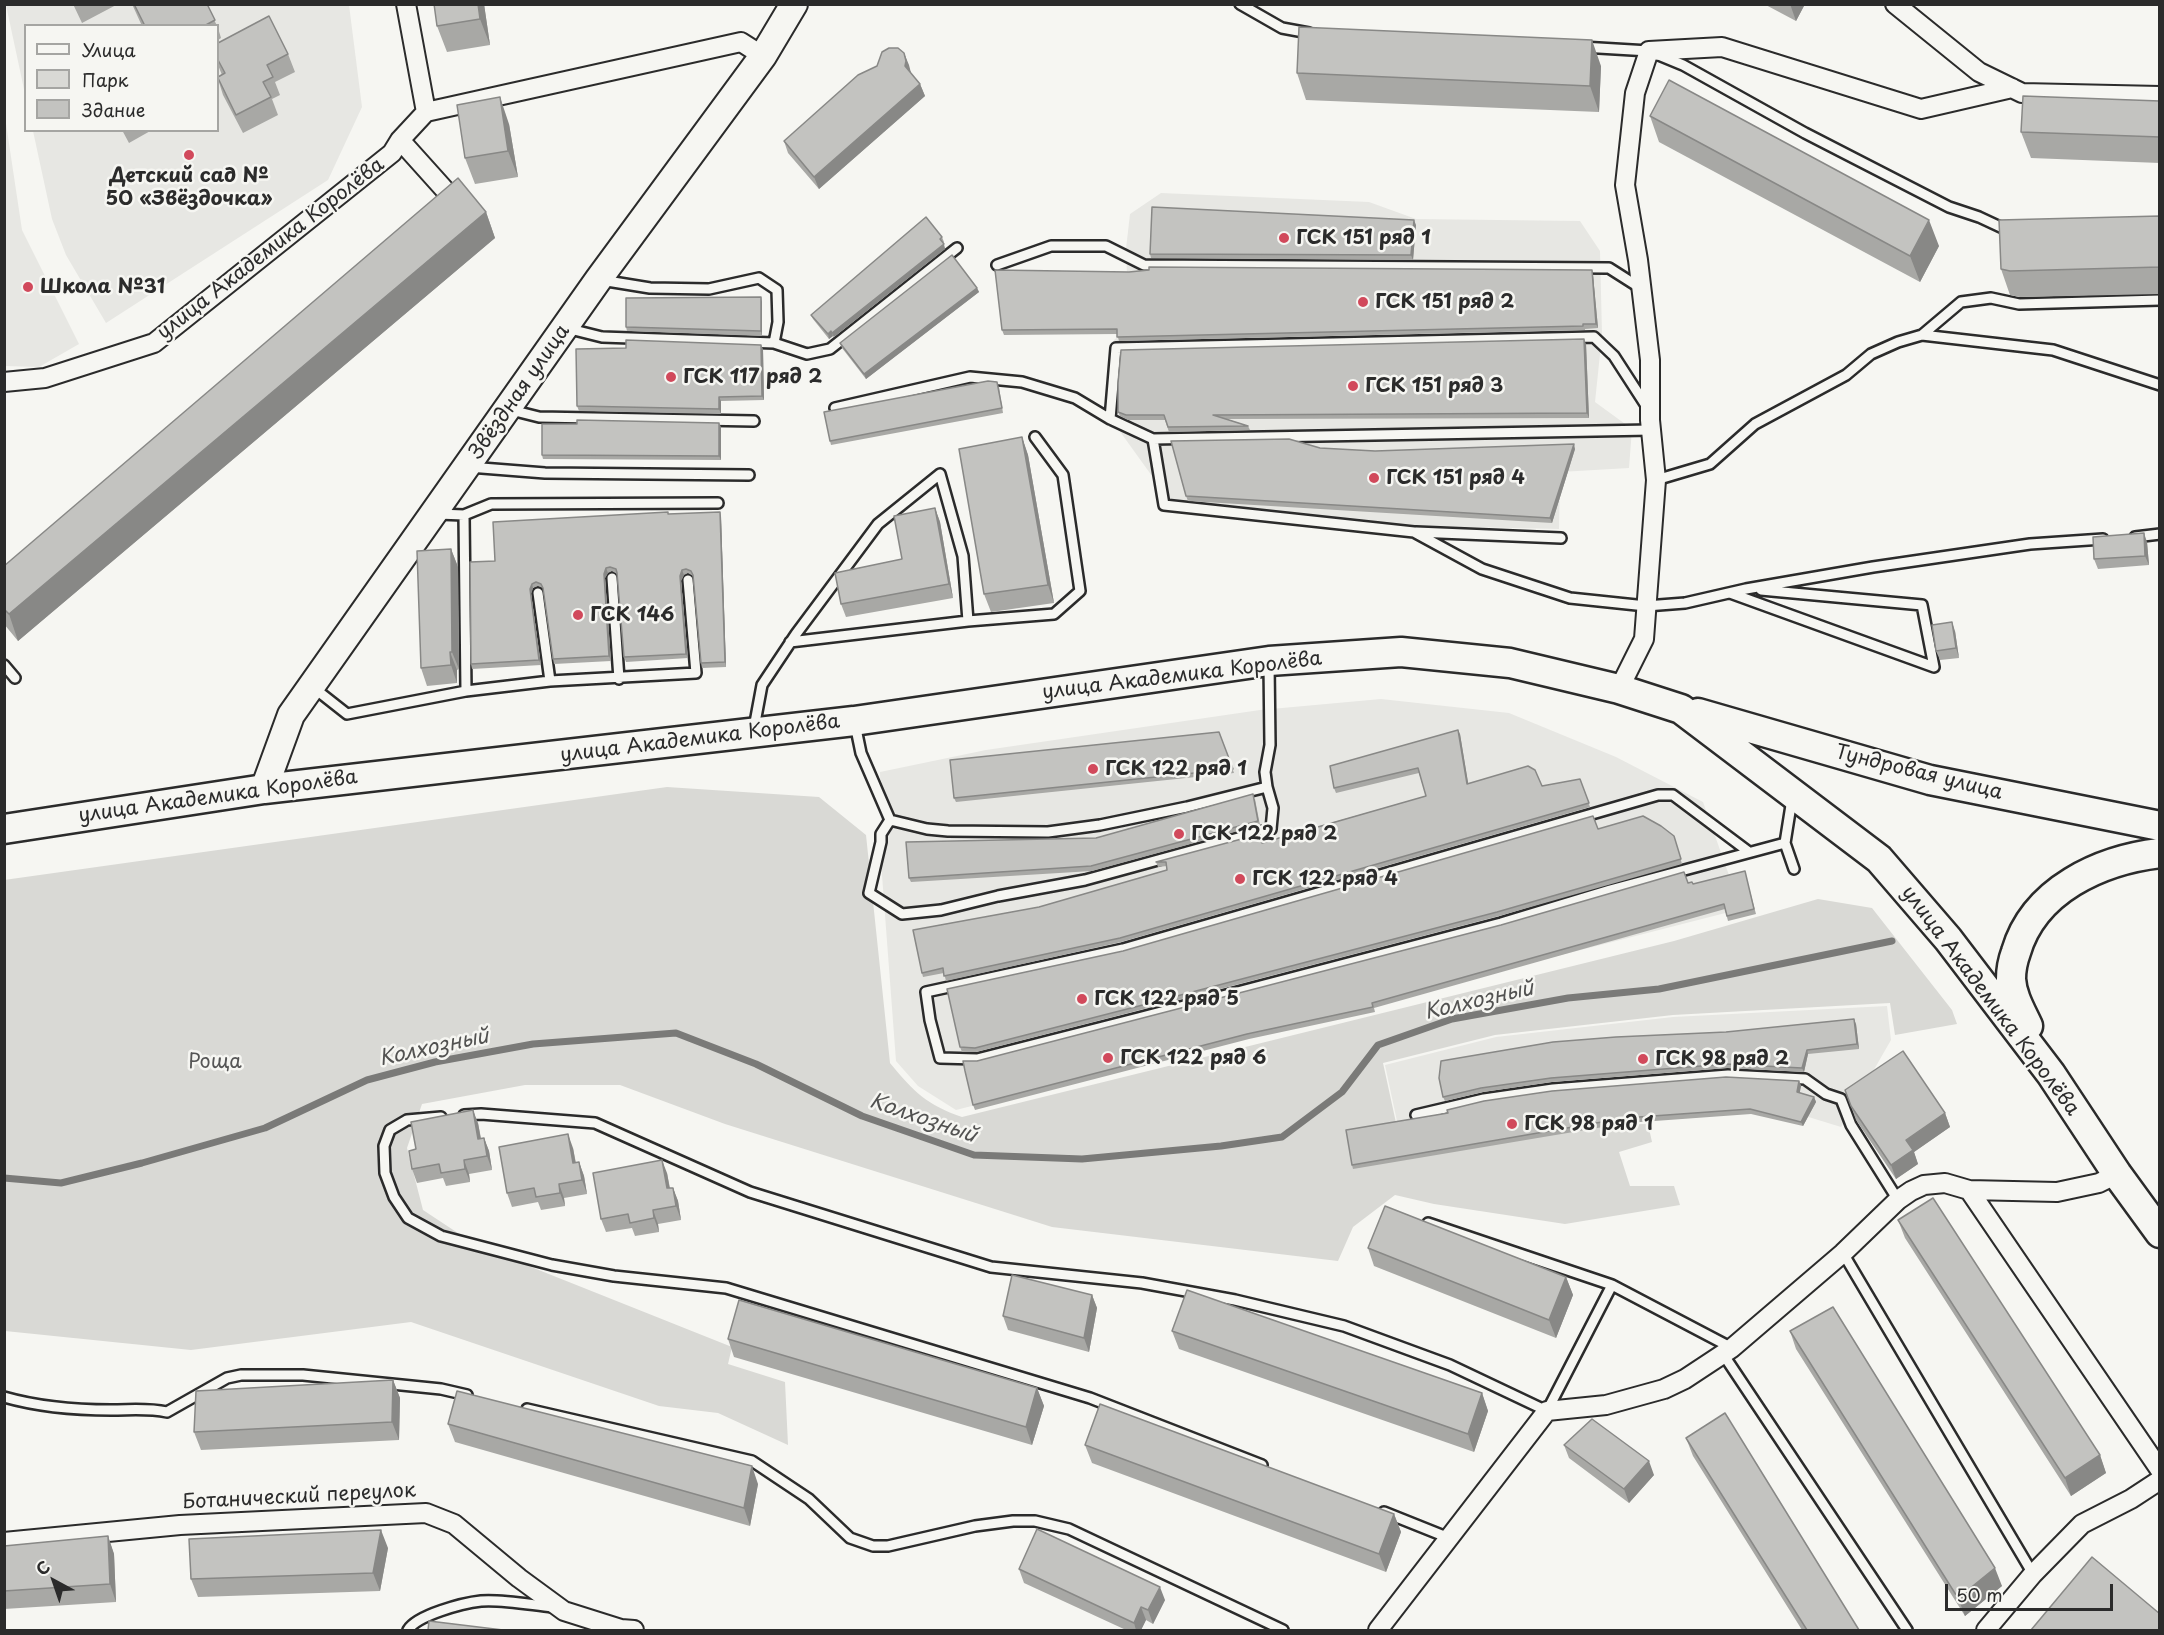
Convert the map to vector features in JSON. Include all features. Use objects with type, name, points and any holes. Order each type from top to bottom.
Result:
[{"type":"main road","name":"улица Академика Королёва","points":[[4,829],[264,789],[854,721],[1269,661],[1401,652],[1510,663],[1619,689],[1681,709],[1879,859],[1948,939],[2051,1074],[2117,1174],[2160,1233]]},
{"type":"main road","name":"Тундровая улица","points":[[1681,709],[1930,780],[2160,826]]},
{"type":"main road","points":[[2051,1074],[2014,997],[2011,978],[2013,962],[2026,927],[2038,909],[2076,879],[2136,856],[2160,854]]},
{"type":"street","points":[[406,4],[426,112],[741,42],[763,56]]},
{"type":"street","name":"Звёздная улица","points":[[264,789],[291,715],[598,280],[763,56],[794,4]]},
{"type":"street","points":[[1895,4],[1979,72],[2022,93],[2160,96]]},
{"type":"street","points":[[1619,689],[1644,639],[1656,480],[1650,411],[1650,360],[1625,185],[1635,93],[1649,51],[1722,46],[1921,109],[2012,88]]},
{"type":"street","name":"улица Академика Королёва","points":[[4,382],[45,378],[154,343],[392,153],[400,140],[426,112]]},
{"type":"street","points":[[400,140],[453,199],[435,214]]},
{"type":"street","points":[[1378,1630],[1547,1411],[1606,1405],[1664,1389],[1685,1379],[1727,1351],[1843,1253],[1898,1200],[1911,1191],[1936,1183],[1946,1183],[1970,1190],[2057,1192],[2100,1183],[2117,1174]]},
{"type":"street","points":[[1970,1190],[2160,1470]]},
{"type":"street","points":[[1986,1630],[2033,1574],[2082,1524],[2131,1499],[2160,1480]]},
{"type":"street","name":"Ботанический переулок","points":[[4,1542],[180,1526],[426,1513],[454,1524],[519,1578],[564,1611],[634,1630]]},
{"type":"lane","points":[[1240,4],[1282,28],[1315,34]]},
{"type":"lane","points":[[1572,46],[1649,51],[1683,65],[1805,133],[1949,207],[1979,217],[2011,232],[2022,232]]},
{"type":"lane","points":[[997,265],[1051,246],[1106,246],[1144,265],[1609,268],[1641,289]]},
{"type":"lane","points":[[565,327],[602,337],[774,343],[807,354],[830,349],[957,248]]},
{"type":"lane","points":[[598,280],[650,288],[709,289],[759,278],[777,290],[778,322],[774,343]]},
{"type":"lane","points":[[1922,335],[1961,302],[1991,298],[2019,304],[2160,300]]},
{"type":"lane","points":[[1656,480],[1710,464],[1755,424],[1846,375],[1871,354],[1898,342],[1922,335],[2053,350],[2160,385]]},
{"type":"lane","points":[[1110,419],[1116,348],[1594,337],[1614,356],[1650,411]]},
{"type":"lane","points":[[835,408],[970,377],[1022,382],[1075,398],[1110,419],[1153,439],[1651,430]]},
{"type":"lane","points":[[507,409],[539,417],[754,421]]},
{"type":"lane","points":[[790,642],[968,621],[1054,614],[1080,591],[1063,476],[1035,437]]},
{"type":"lane","points":[[1153,439],[1164,505],[1413,532],[1561,538]]},
{"type":"lane","points":[[466,467],[545,472],[749,476]]},
{"type":"lane","points":[[753,733],[762,685],[790,642],[878,524],[940,474],[963,556],[968,621]]},
{"type":"lane","points":[[433,514],[464,515],[491,504],[718,503]]},
{"type":"lane","points":[[464,515],[466,691]]},
{"type":"lane","points":[[1413,532],[1482,569],[1570,598],[1646,606],[1685,603],[1746,589],[1873,567],[2030,544],[2110,539]]},
{"type":"lane","points":[[2121,538],[2160,534]]},
{"type":"lane","points":[[612,578],[619,679]]},
{"type":"lane","points":[[312,686],[347,714],[466,691],[550,681],[696,673],[688,580]]},
{"type":"lane","points":[[1730,593],[1934,667],[1922,605],[1746,589]]},
{"type":"lane","points":[[538,593],[550,681]]},
{"type":"lane","points":[[890,820],[881,834],[869,894],[902,914],[941,910],[998,896],[1085,880],[1271,829],[1273,808],[1265,772],[1270,745],[1269,661]]},
{"type":"lane","points":[[4,665],[15,678]]},
{"type":"lane","points":[[854,721],[861,753],[890,820]]},
{"type":"lane","points":[[890,820],[927,829],[948,831],[1048,832],[1100,825],[1267,787]]},
{"type":"lane","points":[[1793,794],[1785,843],[1794,869]]},
{"type":"lane","points":[[1749,852],[1673,795],[1658,795],[1123,949],[926,992],[930,1020],[940,1058],[977,1059],[1501,923],[1610,890],[1785,843]]},
{"type":"lane","points":[[1416,1115],[1484,1099],[1553,1089],[1728,1075],[1804,1079],[1826,1094],[1841,1099],[1851,1125],[1898,1200]]},
{"type":"lane","points":[[1275,1470],[1090,1398],[726,1288],[614,1276],[552,1265],[441,1236],[408,1218],[394,1197],[385,1173],[384,1146],[390,1130],[407,1120],[481,1114],[595,1123],[750,1192],[991,1268],[1142,1283],[1235,1300],[1344,1326],[1450,1365],[1547,1411],[1612,1285]]},
{"type":"lane","points":[[1423,1222],[1612,1285],[1727,1351],[1907,1630]]},
{"type":"lane","points":[[1843,1253],[2033,1574]]},
{"type":"lane","points":[[4,1397],[25,1403],[71,1409],[150,1408],[167,1412],[226,1378],[303,1375],[441,1389],[475,1397]]},
{"type":"lane","points":[[521,1408],[752,1461],[809,1499],[850,1538],[873,1546],[888,1546],[975,1526],[1013,1521],[1035,1521],[1069,1529],[1283,1630]]},
{"type":"lane","points":[[1373,1508],[1449,1538]]},
{"type":"lane","points":[[408,1630],[412,1624],[437,1612],[482,1601],[560,1608]]},
{"type":"shaded area","name":"Детский сад № 50 «Звёздочка»","points":[[6,5],[349,5],[362,107],[328,180],[106,323],[66,255],[52,219],[33,132],[219,132],[219,24],[24,24],[24,89]]},
{"type":"shaded area","name":"Школа №31","points":[[5,117],[22,230],[79,344],[39,367],[5,366]]},
{"type":"shaded area","points":[[1161,193],[1369,202],[1416,219],[1580,221],[1600,251],[1602,335],[1595,402],[1632,429],[1629,468],[1560,472],[1559,529],[1421,526],[1234,516],[1170,501],[1116,426],[1114,340],[1129,326],[1126,249],[1130,214]]},
{"type":"shaded area","points":[[1381,699],[1509,713],[1616,757],[1703,802],[1741,909],[956,1110],[918,1086],[896,1061],[882,875],[880,772],[986,750],[1260,710]]},
{"type":"shaded area","points":[[1887,1006],[1891,1040],[1841,1127],[1776,1107],[1724,1103],[1404,1154],[1385,1065],[1496,1037],[1673,1017]]},
{"type":"green space","name":"Роща","points":[[667,787],[819,797],[866,835],[890,1063],[906,1082],[930,1102],[962,1117],[1674,941],[1818,899],[1872,908],[1952,1010],[1957,1024],[1895,1035],[1890,1003],[1673,1015],[1495,1035],[1383,1063],[1403,1155],[1596,1125],[1648,1124],[1652,1142],[1619,1152],[1630,1186],[1674,1186],[1680,1205],[1565,1224],[1434,1204],[1395,1195],[1353,1227],[1338,1261],[1052,1227],[725,1124],[620,1085],[525,1085],[422,1104],[407,1148],[423,1210],[476,1245],[732,1347],[728,1364],[785,1382],[788,1445],[718,1413],[659,1406],[411,1322],[191,1350],[5,1331],[4,880]]},
{"type":"building","points":[[134,4],[207,4],[215,20],[208,24],[144,24]]},
{"type":"building","points":[[434,4],[478,4],[480,19],[437,26]]},
{"type":"building","points":[[269,16],[288,54],[267,65],[273,77],[263,82],[271,97],[236,115],[219,80],[219,76],[225,73],[219,62],[219,42]]},
{"type":"building","points":[[1299,27],[1592,40],[1590,86],[1297,73]]},
{"type":"building","points":[[889,48],[898,48],[904,53],[905,66],[920,84],[814,177],[784,141],[858,75],[877,66],[882,52]]},
{"type":"building","points":[[1669,80],[1929,220],[1910,256],[1650,116]]},
{"type":"building","points":[[2023,96],[2160,101],[2160,137],[2021,132]]},
{"type":"building","points":[[500,97],[508,151],[465,158],[457,105]]},
{"type":"building","points":[[458,178],[486,212],[9,614],[4,609],[4,566]]},
{"type":"building","name":"ГСК 151 ряд 1","points":[[1152,207],[1414,220],[1411,255],[1150,254]]},
{"type":"building","points":[[2160,216],[2160,267],[2010,271],[2001,269],[1999,220]]},
{"type":"building","points":[[926,217],[942,237],[940,239],[944,244],[828,334],[811,315]]},
{"type":"building","points":[[952,255],[977,288],[864,374],[840,343]]},
{"type":"building","name":"ГСК 151 ряд 2","points":[[1149,267],[1592,270],[1596,324],[1117,337],[1117,329],[1002,330],[995,270],[1129,272],[1149,270]]},
{"type":"building","points":[[761,297],[761,331],[626,327],[626,298]]},
{"type":"building","name":"ГСК 151 ряд 3","points":[[1584,339],[1587,413],[1213,415],[1248,426],[1168,427],[1164,415],[1126,415],[1118,412],[1121,350]]},
{"type":"building","name":"ГСК 117 ряд 2","points":[[626,340],[761,345],[762,396],[719,397],[719,409],[577,406],[576,349],[626,348]]},
{"type":"building","points":[[988,381],[997,382],[1002,408],[830,441],[824,412]]},
{"type":"building","points":[[577,420],[719,423],[719,456],[542,455],[542,424],[577,424]]},
{"type":"building","points":[[1022,437],[1048,585],[984,594],[959,449]]},
{"type":"building","name":"ГСК 151 ряд 4","points":[[1289,439],[1320,448],[1375,451],[1574,444],[1550,518],[1186,496],[1171,441]]},
{"type":"building","points":[[935,508],[949,584],[841,604],[835,573],[902,559],[894,516]]},
{"type":"building","name":"ГСК 146","points":[[668,512],[668,514],[720,512],[725,662],[701,663],[693,575],[686,569],[682,570],[680,576],[686,654],[624,657],[617,573],[616,569],[610,567],[606,568],[604,574],[609,656],[553,659],[543,588],[536,582],[530,589],[539,660],[471,664],[470,562],[495,561],[493,522]]},
{"type":"building","points":[[2144,533],[2145,556],[2094,559],[2093,537]]},
{"type":"building","points":[[451,549],[451,665],[421,668],[417,551]]},
{"type":"building","points":[[1952,622],[1956,648],[1936,651],[1932,625]]},
{"type":"building","name":"ГСК 122 ряд 4","points":[[1458,730],[1467,784],[1528,766],[1535,770],[1542,786],[1580,779],[1589,803],[1120,938],[944,976],[943,968],[922,973],[913,930],[1039,907],[1167,870],[1166,862],[1156,862],[1260,834],[1262,843],[1426,796],[1418,768],[1334,788],[1330,766]]},
{"type":"building","name":"ГСК 122 ряд 1","points":[[1219,732],[1233,769],[954,798],[950,760]]},
{"type":"building","name":"ГСК 122 ряд 2","points":[[1253,794],[1258,821],[1091,866],[909,878],[906,842],[1096,838]]},
{"type":"building","points":[[1593,816],[1598,829],[1643,816],[1674,836],[1681,859],[1497,912],[1135,1007],[975,1048],[960,1047],[947,989],[1123,951]]},
{"type":"building","points":[[1745,871],[1754,909],[1727,916],[1724,904],[1372,1003],[1373,1007],[1247,1034],[973,1105],[963,1061],[977,1061],[1501,925],[1684,872],[1688,883],[1693,884]]},
{"type":"building","name":"ГСК 98 ряд 2","points":[[1854,1019],[1857,1044],[1807,1050],[1802,1068],[1726,1064],[1551,1078],[1481,1088],[1443,1097],[1439,1078],[1441,1061],[1553,1042],[1726,1032]]},
{"type":"building","points":[[1903,1051],[1945,1113],[1906,1140],[1913,1150],[1891,1165],[1851,1106],[1845,1090]]},
{"type":"building","name":"ГСК 98 ряд 1","points":[[1726,1077],[1799,1081],[1797,1092],[1814,1097],[1801,1122],[1750,1109],[1625,1118],[1352,1165],[1346,1130],[1448,1113],[1447,1110],[1484,1101],[1552,1091]]},
{"type":"building","points":[[473,1110],[478,1139],[484,1138],[487,1156],[464,1160],[465,1169],[441,1173],[439,1164],[412,1169],[409,1151],[416,1149],[411,1122]]},
{"type":"building","points":[[568,1134],[573,1163],[579,1162],[582,1180],[559,1184],[560,1193],[536,1197],[534,1188],[507,1193],[499,1147]]},
{"type":"building","points":[[662,1160],[667,1188],[673,1188],[676,1206],[653,1210],[654,1218],[630,1223],[628,1214],[601,1219],[593,1173]]},
{"type":"building","points":[[1933,1198],[2100,1455],[2065,1478],[1898,1220]]},
{"type":"building","points":[[1385,1206],[1566,1277],[1549,1320],[1368,1248]]},
{"type":"building","points":[[1012,1275],[1092,1295],[1084,1338],[1003,1316]]},
{"type":"building","points":[[1187,1290],[1482,1393],[1468,1434],[1172,1331]]},
{"type":"building","points":[[739,1300],[1037,1388],[1026,1427],[728,1339]]},
{"type":"building","points":[[1833,1307],[1995,1568],[1958,1598],[1790,1331]]},
{"type":"building","points":[[393,1380],[392,1422],[194,1432],[196,1391]]},
{"type":"building","points":[[457,1391],[752,1466],[744,1508],[448,1424]]},
{"type":"building","points":[[1100,1404],[1394,1514],[1379,1554],[1085,1445]]},
{"type":"building","points":[[1725,1413],[1859,1630],[1807,1630],[1686,1438]]},
{"type":"building","points":[[1592,1419],[1649,1461],[1624,1489],[1564,1445]]},
{"type":"building","points":[[1037,1529],[1160,1587],[1148,1610],[1141,1607],[1134,1623],[1019,1569]]},
{"type":"building","points":[[381,1530],[373,1573],[191,1579],[189,1539]]},
{"type":"building","points":[[108,1536],[110,1584],[4,1591],[4,1546]]},
{"type":"building","points":[[2092,1557],[2160,1614],[2160,1630],[2031,1630]]},
{"type":"building","points":[[429,1621],[503,1630],[428,1630]]},
{"type":"waterway","name":"Колхозный","points":[[4,1178],[61,1183],[142,1163],[265,1128],[367,1080],[435,1062],[533,1044],[676,1033],[756,1064],[862,1116],[974,1155],[1082,1159],[1221,1146],[1282,1137],[1342,1092],[1378,1045],[1452,1019],[1568,998],[1659,989],[1892,941]]},
{"type":"place","name":"Детский сад № 50 «Звёздочка»","points":[[189,155]]},
{"type":"place","name":"ГСК 151 ряд 1","points":[[1284,238]]},
{"type":"place","name":"Школа №31","points":[[28,287]]},
{"type":"place","name":"ГСК 151 ряд 2","points":[[1363,302]]},
{"type":"place","name":"ГСК 117 ряд 2","points":[[671,377]]},
{"type":"place","name":"ГСК 151 ряд 3","points":[[1353,386]]},
{"type":"place","name":"ГСК 151 ряд 4","points":[[1374,478]]},
{"type":"place","name":"ГСК 146","points":[[578,615]]},
{"type":"place","name":"ГСК 122 ряд 1","points":[[1093,769]]},
{"type":"place","name":"ГСК 122 ряд 2","points":[[1179,834]]},
{"type":"place","name":"ГСК 122 ряд 4","points":[[1240,879]]},
{"type":"place","name":"ГСК 122 ряд 5","points":[[1082,999]]},
{"type":"place","name":"ГСК 122 ряд 6","points":[[1108,1058]]},
{"type":"place","name":"ГСК 98 ряд 2","points":[[1643,1059]]},
{"type":"place","name":"ГСК 98 ряд 1","points":[[1512,1124]]}]
